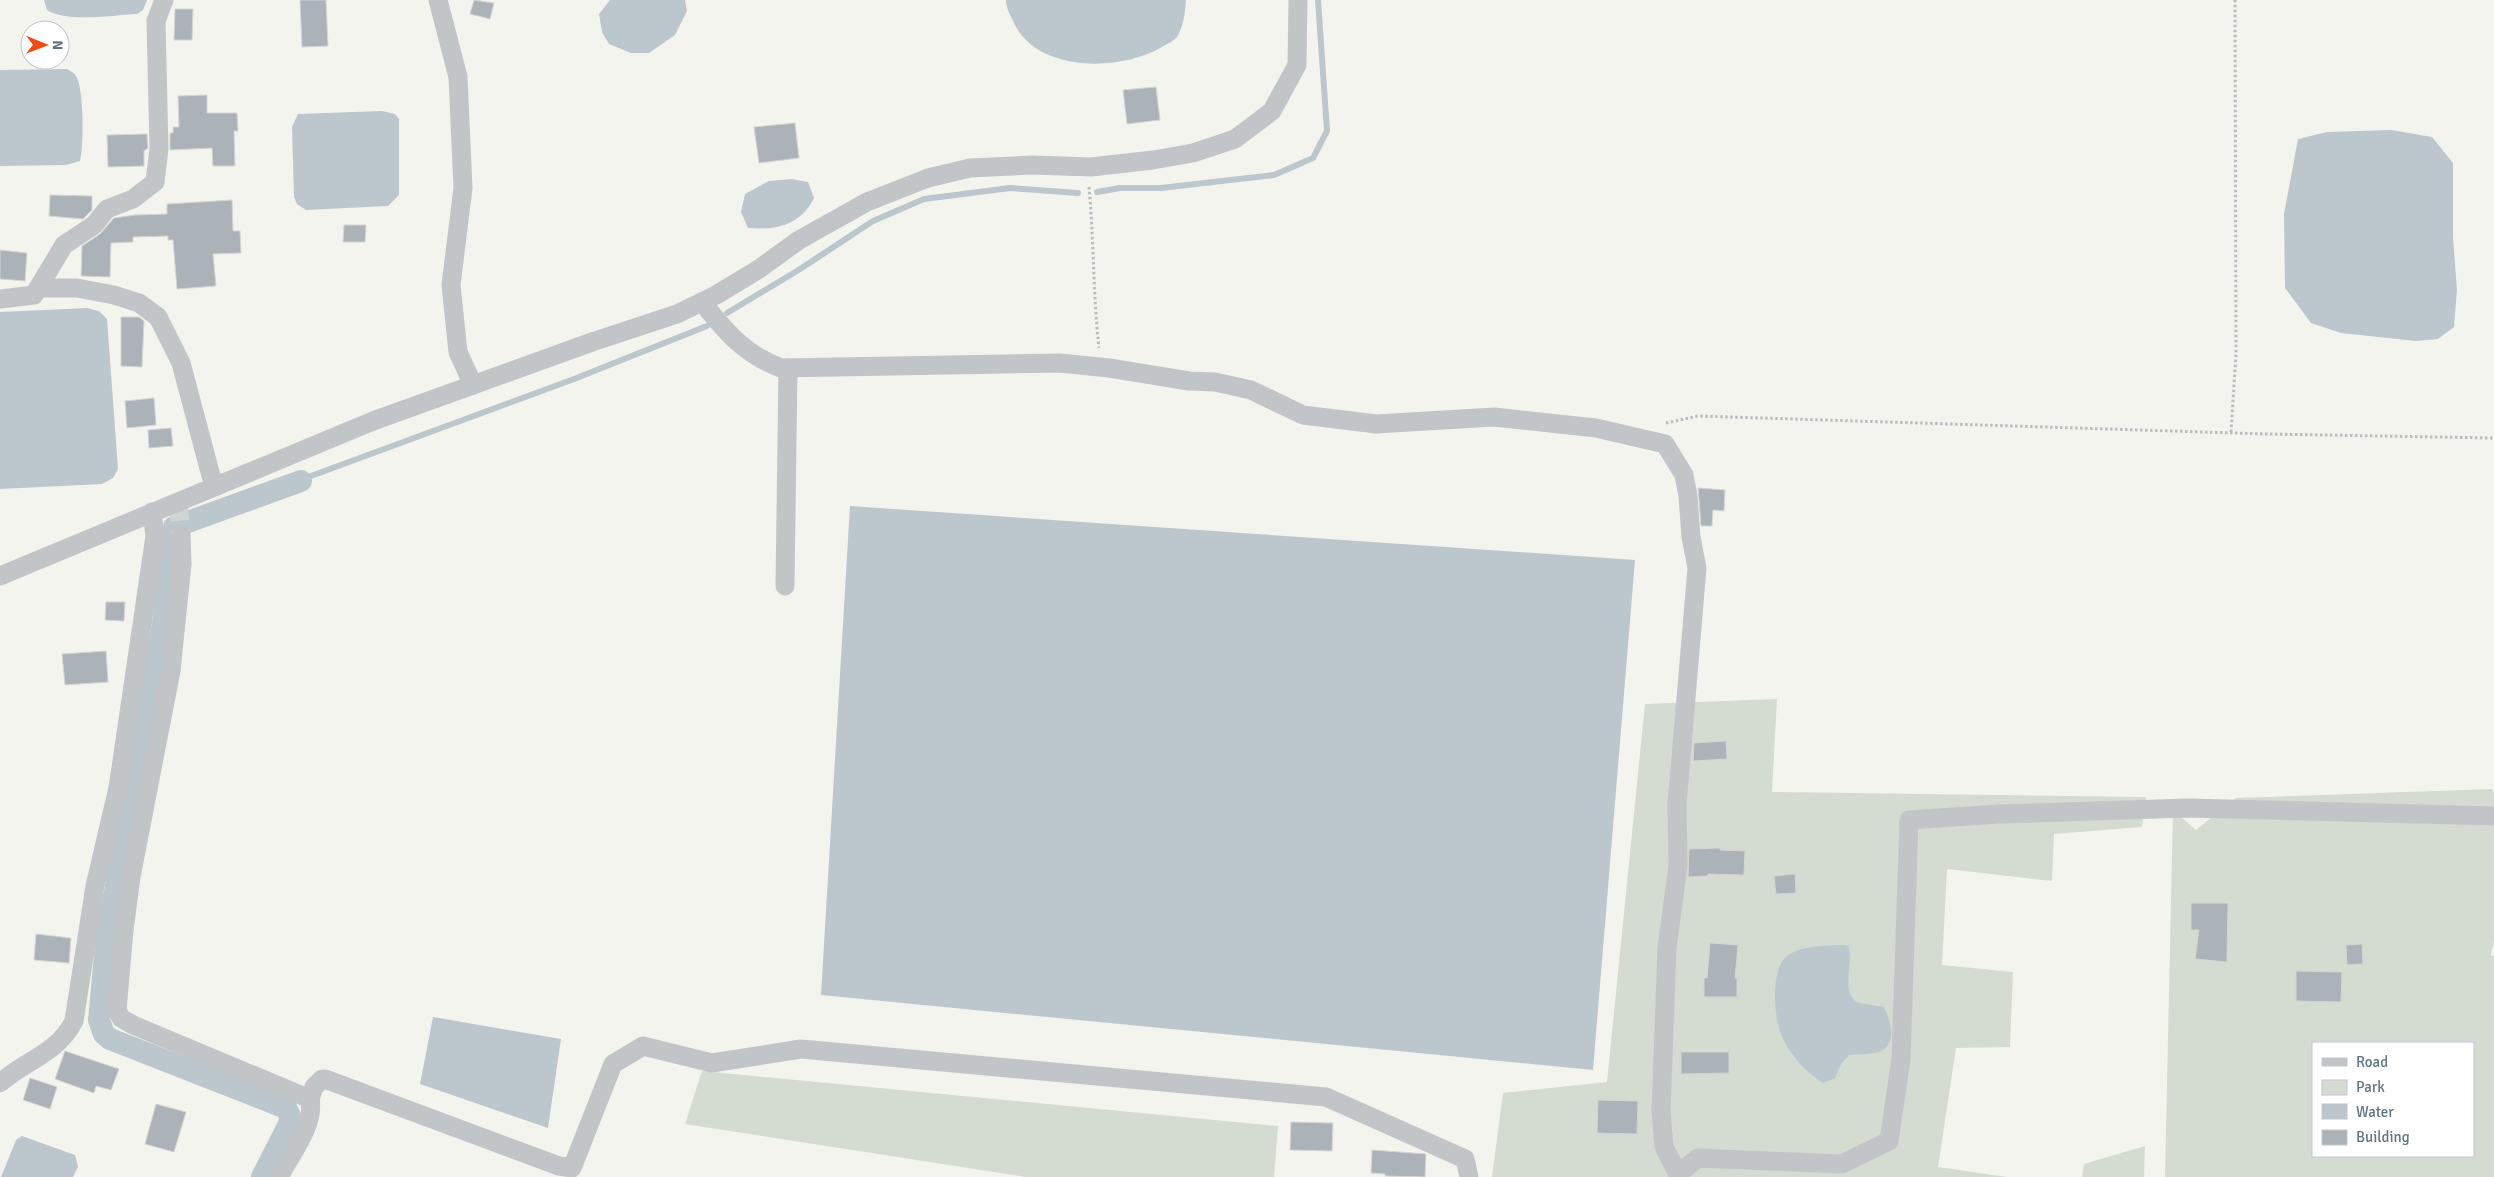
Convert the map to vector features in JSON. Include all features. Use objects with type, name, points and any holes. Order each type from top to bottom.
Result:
[{"type":"street","points":[[0,298],[34,295],[64,245],[94,225],[108,209],[133,199],[155,182],[159,139],[156,21],[164,0]]},
{"type":"street","points":[[438,0],[458,77],[463,188],[451,285],[458,352],[473,385]]},
{"type":"street","points":[[0,576],[373,421],[592,342],[677,314],[759,270],[799,240],[867,202],[928,178],[970,168],[1032,165],[1091,167],[1193,153],[1235,139],[1272,111],[1297,65],[1298,0]]},
{"type":"street","points":[[38,288],[77,288],[114,295],[139,303],[158,317],[181,363],[211,476],[217,486]]},
{"type":"street","points":[[702,302],[744,350],[769,364],[788,368],[1060,363],[1101,367],[1189,381],[1215,382],[1251,390],[1303,416],[1376,424],[1494,418],[1596,428],[1665,444],[1684,474],[1688,496],[1691,537],[1697,568],[1678,805],[1678,866],[1667,948],[1661,1112],[1664,1147],[1678,1175],[1698,1158],[1842,1164],[1889,1141],[1901,1059],[1909,820],[1999,814],[2188,808],[2494,816]]},
{"type":"street","points":[[785,586],[788,368]]},
{"type":"street","points":[[0,1082],[15,1070],[45,1054],[66,1037],[74,1021],[95,886],[118,788],[136,679],[155,536],[152,512]]},
{"type":"street","points":[[181,534],[182,564],[171,671],[132,877],[124,930],[116,1010],[121,1018],[133,1026],[310,1099]]},
{"type":"street","points":[[280,1177],[307,1125],[312,1109],[310,1099],[314,1087],[322,1079],[550,1163],[572,1168],[613,1064],[643,1046],[712,1063],[801,1049],[1326,1097],[1466,1159],[1469,1177]]},
{"type":"path","points":[[2231,432],[2236,354],[2235,0]]},
{"type":"path","points":[[1091,167],[1089,186],[1095,269],[1095,315],[1101,367]]},
{"type":"path","points":[[1631,436],[1658,425],[1698,416],[2494,438]]},
{"type":"green space","points":[[1777,699],[1772,792],[2146,797],[2142,827],[2054,834],[2052,881],[1947,869],[1942,965],[2013,972],[2010,1047],[1956,1048],[1938,1167],[2007,1177],[1492,1177],[1503,1093],[1607,1082],[1645,704]]},
{"type":"green space","points":[[2492,789],[2494,792],[2494,941],[2491,955],[2494,956],[2494,1177],[2165,1177],[2173,810],[2196,830],[2236,798]]},
{"type":"green space","points":[[702,1071],[1278,1126],[1274,1177],[1026,1177],[685,1124]]},
{"type":"green space","points":[[2145,1146],[2144,1177],[2082,1177],[2084,1164]]},
{"type":"water","points":[[44,0],[147,0],[143,10],[137,14],[78,17],[56,14],[47,10]]},
{"type":"water","points":[[610,0],[685,0],[687,11],[675,35],[649,53],[631,53],[609,44],[602,32],[599,14]]},
{"type":"water","points":[[1006,0],[1186,0],[1183,23],[1174,40],[1144,55],[1124,61],[1080,63],[1059,59],[1040,51],[1024,38],[1013,21],[1007,8]]},
{"type":"water","points":[[0,70],[69,70],[74,73],[79,83],[82,104],[83,131],[80,161],[66,165],[0,166]]},
{"type":"water","points":[[382,111],[395,114],[399,119],[399,195],[388,206],[306,210],[297,204],[294,197],[292,127],[298,114]]},
{"type":"water","points":[[2391,130],[2432,137],[2453,163],[2453,238],[2457,290],[2454,327],[2438,339],[2416,341],[2341,333],[2311,323],[2285,288],[2284,214],[2298,139],[2327,132]]},
{"type":"water","points":[[792,179],[808,182],[814,198],[802,215],[777,227],[748,228],[741,212],[745,194],[769,181]]},
{"type":"water","points":[[87,308],[99,311],[107,319],[118,469],[113,478],[102,484],[0,489],[0,312]]},
{"type":"water","points":[[850,506],[1635,560],[1593,1070],[821,995]]},
{"type":"water","points":[[1848,946],[1850,953],[1848,986],[1850,994],[1853,999],[1860,1003],[1884,1007],[1889,1019],[1891,1039],[1884,1049],[1878,1052],[1849,1055],[1841,1064],[1835,1078],[1823,1083],[1801,1065],[1784,1041],[1776,1010],[1776,985],[1781,963],[1793,952],[1814,947]]},
{"type":"water","points":[[433,1017],[561,1039],[548,1128],[420,1084]]},
{"type":"water","points":[[22,1136],[75,1155],[78,1167],[73,1177],[1,1177],[16,1140]]},
{"type":"building","points":[[300,0],[326,0],[328,46],[302,47]]},
{"type":"building","points":[[474,0],[494,3],[490,19],[470,14]]},
{"type":"building","points":[[175,9],[193,9],[192,40],[174,40]]},
{"type":"building","points":[[1156,87],[1160,120],[1127,124],[1123,90]]},
{"type":"building","points":[[207,95],[207,113],[237,113],[238,131],[234,131],[235,166],[213,166],[212,148],[170,150],[170,133],[173,133],[173,127],[179,127],[178,96]]},
{"type":"building","points":[[795,123],[799,158],[759,163],[754,127]]},
{"type":"building","points":[[147,134],[148,148],[144,151],[144,166],[108,167],[107,135]]},
{"type":"building","points":[[50,195],[92,196],[92,210],[83,219],[49,216]]},
{"type":"building","points":[[232,200],[233,231],[240,231],[241,253],[213,254],[216,286],[177,289],[173,240],[168,240],[168,236],[133,237],[133,242],[111,243],[110,277],[81,276],[82,246],[100,234],[114,218],[167,214],[167,204]]},
{"type":"building","points":[[344,225],[366,225],[365,242],[343,242]]},
{"type":"building","points":[[0,250],[27,253],[25,281],[0,279]]},
{"type":"building","points":[[121,317],[139,317],[144,321],[142,367],[121,366]]},
{"type":"building","points":[[154,398],[156,425],[127,428],[125,401]]},
{"type":"building","points":[[171,428],[173,446],[149,448],[148,430]]},
{"type":"building","points":[[1698,488],[1725,490],[1724,511],[1713,510],[1712,526],[1701,526]]},
{"type":"building","points":[[106,602],[125,602],[124,621],[105,620]]},
{"type":"building","points":[[106,651],[108,682],[65,685],[62,654]]},
{"type":"building","points":[[1726,741],[1727,759],[1693,761],[1694,743]]},
{"type":"building","points":[[1720,848],[1720,850],[1745,851],[1744,875],[1708,874],[1708,876],[1688,877],[1689,849]]},
{"type":"building","points":[[1795,874],[1796,893],[1776,894],[1774,876]]},
{"type":"building","points":[[2191,903],[2228,903],[2227,962],[2195,959],[2199,930],[2191,930]]},
{"type":"building","points":[[36,934],[71,938],[69,963],[34,960]]},
{"type":"building","points":[[1710,943],[1738,945],[1735,978],[1737,978],[1737,997],[1704,997],[1704,978],[1707,978]]},
{"type":"building","points":[[2362,944],[2363,964],[2347,965],[2346,945]]},
{"type":"building","points":[[2296,971],[2342,972],[2341,1002],[2296,1001]]},
{"type":"building","points":[[65,1051],[119,1069],[111,1090],[96,1086],[94,1093],[55,1079]]},
{"type":"building","points":[[1681,1052],[1729,1052],[1729,1073],[1681,1074]]},
{"type":"building","points":[[30,1078],[57,1087],[50,1109],[23,1100]]},
{"type":"building","points":[[1598,1100],[1638,1101],[1637,1134],[1597,1133]]},
{"type":"building","points":[[156,1104],[186,1112],[174,1152],[145,1144]]},
{"type":"building","points":[[1291,1122],[1333,1123],[1332,1151],[1290,1150]]},
{"type":"building","points":[[1372,1150],[1426,1154],[1425,1177],[1385,1176],[1385,1174],[1371,1173]]},
{"type":"waterway","points":[[1097,192],[1120,188],[1161,188],[1274,175],[1313,158],[1327,131],[1318,0]]},
{"type":"waterway","points":[[727,313],[797,271],[873,221],[924,199],[1010,188],[1078,193]]},
{"type":"waterway","points":[[292,483],[574,379],[707,326]]},
{"type":"waterway","points":[[262,1177],[289,1124],[290,1116],[286,1108],[110,1039],[104,1034],[99,1020],[107,933],[138,772],[163,623],[174,527],[301,481]]},
{"type":"tunnel","points":[[178,502],[181,534]]}]
